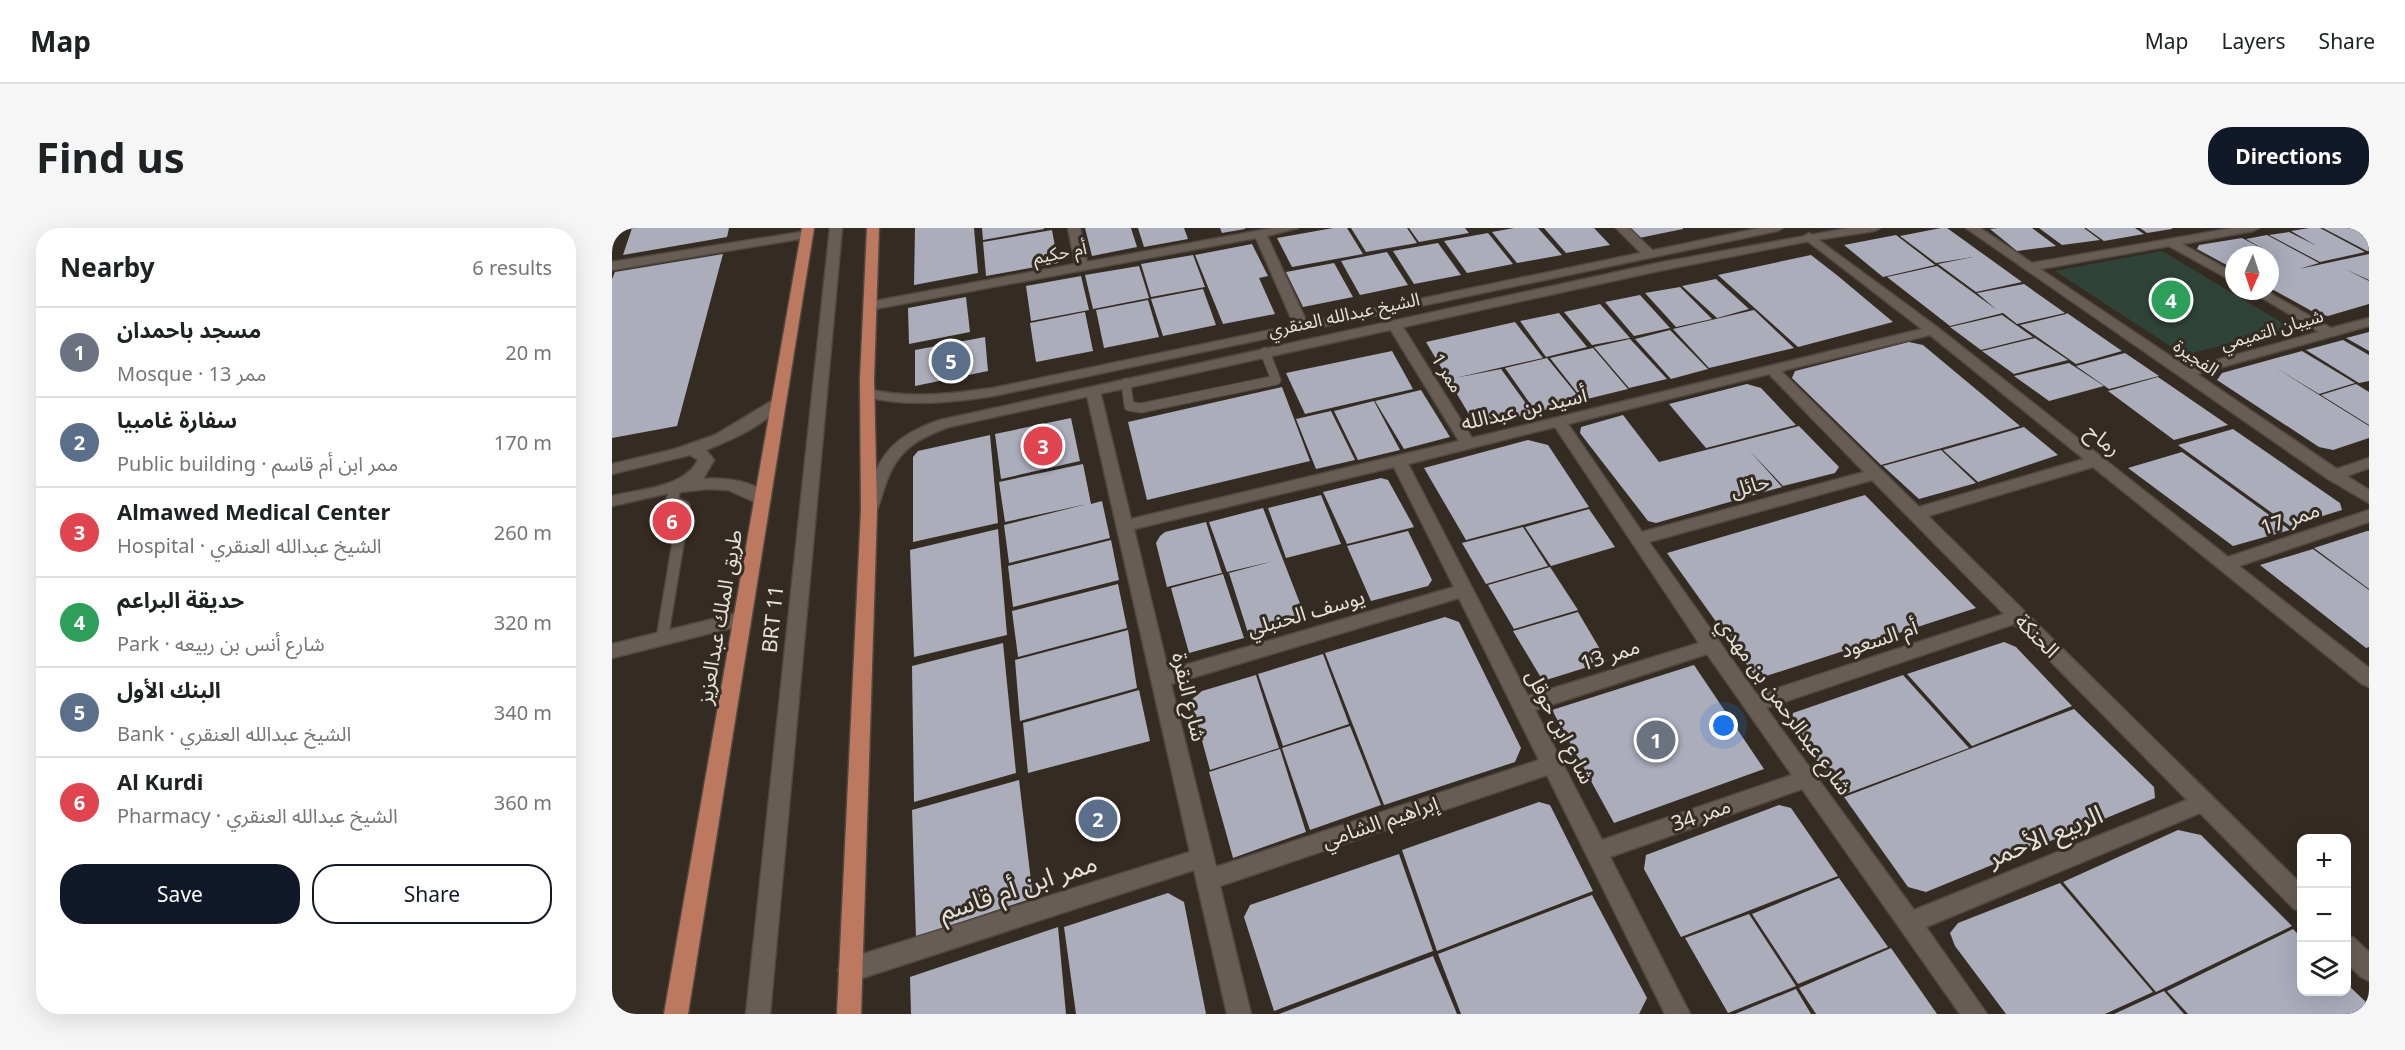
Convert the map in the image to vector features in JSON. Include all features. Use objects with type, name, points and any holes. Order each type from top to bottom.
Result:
[{"type":"main road","points":[[849,1014],[870,510],[867,393],[873,228]]},
{"type":"main road","name":"طريق الملك عبدالعزيز","points":[[676,1014],[808,231]]},
{"type":"street","name":"BRT 11","points":[[758,1014],[836,228]]},
{"type":"street","points":[[1074,228],[1082,267]]},
{"type":"street","points":[[1206,228],[1212,242]]},
{"type":"street","name":"أم حكيم","points":[[870,306],[1292,228]]},
{"type":"street","points":[[1622,228],[1648,253]]},
{"type":"street","name":"الشيخ عبدالله العنقري","points":[[867,393],[892,400],[950,399],[1777,228]]},
{"type":"street","name":"الشيخ عبدالله العنقري","points":[[870,510],[885,461],[899,444],[945,423],[1394,324],[1809,237],[1874,228]]},
{"type":"street","name":"الفجيرة","points":[[1972,228],[2369,498]]},
{"type":"street","points":[[2030,267],[2253,228]]},
{"type":"street","points":[[612,266],[808,231]]},
{"type":"street","points":[[1260,234],[1302,327]]},
{"type":"street","name":"رماح","points":[[1809,237],[1932,330],[2369,679]]},
{"type":"street","points":[[2170,242],[2225,273]]},
{"type":"street","points":[[2273,300],[2330,333]]},
{"type":"street","name":"شيبان التميمي","points":[[2186,373],[2369,322]]},
{"type":"street","name":"ممر 1","points":[[1394,324],[1468,443]]},
{"type":"street","name":"أسيد بن عبدالله","points":[[1124,526],[1559,423],[1932,330]]},
{"type":"street","name":"الحنكة","points":[[1772,370],[2297,897]]},
{"type":"street","name":"شارع النقرة","points":[[1093,391],[1239,1014]]},
{"type":"street","points":[[945,423],[928,420],[928,410],[936,403],[950,399]]},
{"type":"street","points":[[612,469],[691,450],[739,432],[778,401]]},
{"type":"street","name":"شارع عبدالرحمن بن مهدي","points":[[1559,423],[1711,646],[1975,1014]]},
{"type":"street","points":[[675,488],[690,481],[704,467],[706,460],[704,455],[691,450]]},
{"type":"street","name":"شارع ابن حوقل","points":[[1399,461],[1678,1014]]},
{"type":"street","points":[[1916,514],[2095,461]]},
{"type":"street","points":[[2334,475],[2369,463]]},
{"type":"street","name":"حائل","points":[[1637,539],[1874,474]]},
{"type":"street","points":[[612,501],[711,483],[745,487],[763,499]]},
{"type":"street","name":"ممر 17","points":[[2226,564],[2369,516]]},
{"type":"street","name":"يوسف الحنبلي","points":[[1160,680],[1464,590]]},
{"type":"street","name":"أم السعود","points":[[1754,704],[2017,616]]},
{"type":"street","points":[[612,651],[741,620]]},
{"type":"street","name":"ممر 13","points":[[1522,706],[1711,646]]},
{"type":"street","name":"إبراهيم الشامي","points":[[1207,880],[1552,764]]},
{"type":"street","name":"ممر 34","points":[[1596,852],[1806,779]]},
{"type":"street","name":"الربيع الأحمر","points":[[1910,922],[2202,802]]},
{"type":"street","name":"ممر ابن أم قاسم","points":[[850,970],[1202,858]]},
{"type":"street","points":[[2351,951],[2369,969]]},
{"type":"lane","points":[[1126,383],[1129,406],[1141,408],[1276,380],[1265,352]]},
{"type":"lane","points":[[662,639],[681,537],[684,507],[672,501],[675,488]]},
{"type":"green space","points":[[2162,251],[2225,289],[2225,300],[2244,300],[2291,328],[2184,355],[2055,271]]},
{"type":"building","points":[[632,228],[729,228],[727,237],[623,255]]},
{"type":"building","points":[[915,228],[974,228],[978,273],[914,285]]},
{"type":"building","points":[[982,228],[1044,228],[1044,229],[983,240]]},
{"type":"building","points":[[1085,228],[1131,228],[1137,247],[1092,256]]},
{"type":"building","points":[[1138,228],[1184,228],[1188,239],[1144,247]]},
{"type":"building","points":[[1220,228],[1245,228],[1245,229],[1222,233]]},
{"type":"building","points":[[1333,228],[1347,228],[1363,254],[1292,267],[1277,238]]},
{"type":"building","points":[[1351,228],[1407,228],[1417,243],[1366,252]]},
{"type":"building","points":[[1409,228],[1465,228],[1469,233],[1419,242]]},
{"type":"building","points":[[1514,228],[1538,228],[1562,255],[1517,263],[1492,232]]},
{"type":"building","points":[[1544,228],[1594,228],[1610,245],[1566,253]]},
{"type":"building","points":[[1630,228],[1683,228],[1683,229],[1639,238]]},
{"type":"building","points":[[1947,228],[2022,282],[1976,292],[1938,264],[1973,257],[1936,263],[1900,236]]},
{"type":"building","points":[[2032,228],[2056,246],[2017,251],[1990,229]]},
{"type":"building","points":[[2039,228],[2084,228],[2100,240],[2062,245]]},
{"type":"building","points":[[2086,228],[2135,228],[2144,234],[2104,241]]},
{"type":"building","points":[[2140,228],[2172,228],[2172,229],[2147,233]]},
{"type":"building","points":[[2320,228],[2365,252],[2320,262],[2269,235],[2289,232],[2317,246],[2291,231]]},
{"type":"building","points":[[2323,228],[2367,228],[2369,251],[2367,251]]},
{"type":"building","points":[[1052,230],[1058,263],[986,276],[983,242]]},
{"type":"building","points":[[1488,233],[1513,264],[1467,273],[1444,241]]},
{"type":"building","points":[[1896,235],[1935,265],[1883,277],[1844,245]]},
{"type":"building","points":[[2267,235],[2319,263],[2299,269],[2369,254],[2369,280],[2345,269],[2369,281],[2369,304],[2328,316],[2317,314],[2279,293],[2279,246],[2258,246],[2246,239]]},
{"type":"building","points":[[2242,238],[2257,246],[2225,246],[2225,264],[2197,249],[2199,245]]},
{"type":"building","points":[[1438,243],[1461,275],[1414,284],[1393,251]]},
{"type":"building","points":[[1252,244],[1268,276],[1259,278],[1275,314],[1223,324],[1195,255]]},
{"type":"building","points":[[1387,252],[1408,285],[1360,295],[1341,261]]},
{"type":"building","points":[[723,254],[677,426],[612,438],[612,279],[615,272]]},
{"type":"building","points":[[1193,255],[1205,287],[1151,297],[1141,264]]},
{"type":"building","points":[[1811,255],[1893,322],[1798,347],[1718,275]]},
{"type":"building","points":[[1334,263],[1353,297],[1303,307],[1286,272]]},
{"type":"building","points":[[1139,266],[1149,298],[1093,309],[1085,275]]},
{"type":"building","points":[[1937,266],[1997,310],[1977,293],[2024,284],[2065,313],[2017,324],[2003,313],[1950,326],[1887,277]]},
{"type":"building","points":[[1081,276],[1089,310],[1031,321],[1026,286]]},
{"type":"building","points":[[1716,279],[1749,309],[1717,318],[1682,286]]},
{"type":"building","points":[[1680,287],[1712,319],[1676,327],[1645,293]]},
{"type":"building","points":[[1203,289],[1216,325],[1163,336],[1151,299]]},
{"type":"building","points":[[1640,295],[1670,328],[1634,336],[1605,302]]},
{"type":"building","points":[[966,297],[970,332],[909,344],[908,308]]},
{"type":"building","points":[[1148,300],[1159,337],[1104,348],[1096,310]]},
{"type":"building","points":[[1600,304],[1630,338],[1592,345],[1564,312]]},
{"type":"building","points":[[1754,310],[1794,348],[1709,368],[1673,329]]},
{"type":"building","points":[[1085,312],[1093,351],[1036,362],[1030,323]]},
{"type":"building","points":[[1559,313],[1587,347],[1546,357],[1520,321]]},
{"type":"building","points":[[2066,314],[2122,351],[2076,364],[2020,325]]},
{"type":"building","points":[[2002,315],[2033,337],[1981,350],[1950,327]]},
{"type":"building","points":[[1515,322],[1543,358],[1455,378],[1501,369],[1533,413],[1485,425],[1473,421],[1426,342]]},
{"type":"building","points":[[1670,330],[1708,369],[1671,379],[1635,339]]},
{"type":"building","points":[[2369,332],[2369,351],[2346,338]]},
{"type":"building","points":[[985,337],[988,371],[915,386],[915,350]]},
{"type":"building","points":[[2035,338],[2068,360],[2014,374],[1982,351]]},
{"type":"building","points":[[1630,339],[1667,379],[1629,388],[1594,347]]},
{"type":"building","points":[[2343,340],[2369,355],[2369,381],[2359,383],[2306,350]]},
{"type":"building","points":[[1909,342],[1923,345],[2020,426],[1881,465],[1792,378],[1795,371]]},
{"type":"building","points":[[1593,348],[1628,389],[1583,400],[1550,358]]},
{"type":"building","points":[[1392,351],[1413,389],[1305,414],[1286,373]]},
{"type":"building","points":[[2302,351],[2355,383],[2319,394],[2273,366],[2369,426],[2369,438],[2333,450],[2319,447],[2217,380],[2222,373]]},
{"type":"building","points":[[2125,353],[2159,376],[2109,389],[2076,366]]},
{"type":"building","points":[[1547,358],[1582,401],[1536,412],[1505,368]]},
{"type":"building","points":[[2069,363],[2104,386],[2049,401],[2014,376]]},
{"type":"building","points":[[2158,377],[2228,425],[2174,440],[2108,391]]},
{"type":"building","points":[[1747,384],[1761,388],[1796,425],[1706,448],[1669,404]]},
{"type":"building","points":[[2356,384],[2369,392],[2369,425],[2321,395]]},
{"type":"building","points":[[1282,387],[1310,461],[1147,500],[1128,422]]},
{"type":"building","points":[[1421,390],[1450,437],[1404,449],[1375,401]]},
{"type":"building","points":[[1374,401],[1400,450],[1358,460],[1334,411]]},
{"type":"building","points":[[1331,411],[1355,460],[1316,469],[1296,419]]},
{"type":"building","points":[[1623,415],[1659,462],[1799,426],[1839,467],[1835,473],[1783,486],[1749,450],[1782,487],[1656,523],[1648,521],[1580,433],[1581,427]]},
{"type":"building","points":[[1071,418],[1080,461],[1001,479],[995,434]]},
{"type":"building","points":[[2024,427],[2058,455],[1978,482],[1943,450]]},
{"type":"building","points":[[2233,429],[2340,503],[2342,510],[2290,526],[2178,445]]},
{"type":"building","points":[[990,435],[998,523],[913,542],[913,457],[918,451]]},
{"type":"building","points":[[1528,440],[1548,445],[1589,507],[1466,540],[1424,468]]},
{"type":"building","points":[[1941,450],[1976,483],[1919,499],[1883,466]]},
{"type":"building","points":[[2182,452],[2290,530],[2233,546],[2128,468]]},
{"type":"building","points":[[1083,464],[1091,504],[1102,501],[1110,538],[1009,563],[1004,525],[1087,504],[1005,522],[999,482]]},
{"type":"building","points":[[1381,478],[1388,480],[1414,527],[1347,544],[1323,492]]},
{"type":"building","points":[[1321,495],[1341,544],[1286,558],[1268,508]]},
{"type":"building","points":[[1865,495],[1976,608],[1757,679],[1667,553]]},
{"type":"building","points":[[1263,508],[1306,619],[1249,636],[1229,573],[1278,560],[1227,572],[1209,522]]},
{"type":"building","points":[[1589,509],[1615,547],[1551,566],[1525,527]]},
{"type":"building","points":[[1206,522],[1222,573],[1167,587],[1156,543],[1160,536],[1165,532]]},
{"type":"building","points":[[1523,527],[1548,566],[1486,584],[1462,543]]},
{"type":"building","points":[[998,529],[1007,635],[914,657],[910,550]]},
{"type":"building","points":[[1408,531],[1432,580],[1428,586],[1371,601],[1347,546]]},
{"type":"building","points":[[2369,531],[2369,589],[2314,548]]},
{"type":"building","points":[[1111,540],[1119,580],[1013,607],[1008,566]]},
{"type":"building","points":[[2313,549],[2369,590],[2369,647],[2366,648],[2260,565]]},
{"type":"building","points":[[1550,567],[1578,610],[1514,629],[1488,585]]},
{"type":"building","points":[[1223,574],[1244,638],[1189,653],[1171,588]]},
{"type":"building","points":[[1118,584],[1127,628],[1018,657],[1012,611]]},
{"type":"building","points":[[1578,612],[1607,661],[1543,681],[1513,631]]},
{"type":"building","points":[[1445,617],[1459,622],[1521,748],[1515,762],[1384,805],[1325,653]]},
{"type":"building","points":[[1128,630],[1137,688],[1020,721],[1015,660]]},
{"type":"building","points":[[2004,642],[2016,647],[2072,706],[1972,746],[1907,674]]},
{"type":"building","points":[[1003,643],[1016,773],[914,802],[912,666]]},
{"type":"building","points":[[1323,654],[1349,724],[1283,746],[1258,674]]},
{"type":"building","points":[[1694,665],[1764,769],[1614,823],[1552,710]]},
{"type":"building","points":[[1256,675],[1279,748],[1210,770],[1191,700],[1202,691]]},
{"type":"building","points":[[1903,675],[1969,748],[1843,795],[1791,727],[1793,713]]},
{"type":"building","points":[[1139,690],[1150,741],[1028,773],[1023,723]]},
{"type":"building","points":[[2074,709],[2154,787],[2155,798],[1926,892],[1908,887],[1844,797]]},
{"type":"building","points":[[1350,726],[1381,805],[1310,830],[1282,748]]},
{"type":"building","points":[[1280,749],[1306,832],[1233,858],[1209,772]]},
{"type":"building","points":[[1019,780],[1033,898],[916,937],[912,810]]},
{"type":"building","points":[[1539,802],[1550,805],[1593,891],[1437,951],[1402,850]]},
{"type":"building","points":[[1779,805],[1791,808],[1838,876],[1681,937],[1644,869],[1646,855]]},
{"type":"building","points":[[2178,830],[2201,835],[2292,926],[2156,992],[2063,882]]},
{"type":"building","points":[[1399,854],[1433,951],[1274,1011],[1244,917],[1250,905]]},
{"type":"building","points":[[1839,878],[1888,947],[1798,984],[1752,914]]},
{"type":"building","points":[[2060,883],[2153,992],[2105,1014],[2006,1014],[1955,946],[1950,933],[1958,923]]},
{"type":"building","points":[[1168,893],[1184,902],[1206,1014],[1076,1014],[1064,927]]},
{"type":"building","points":[[1592,895],[1647,998],[1639,1014],[1461,1014],[1438,954]]},
{"type":"building","points":[[1749,914],[1796,986],[1728,1013],[1685,938]]},
{"type":"building","points":[[1058,927],[1066,1014],[911,1014],[910,977]]},
{"type":"building","points":[[2293,929],[2297,933],[2297,996],[2351,996],[2351,988],[2369,1005],[2369,1014],[2188,1014],[2167,991]]},
{"type":"building","points":[[1891,948],[1937,1014],[1816,1014],[1799,988]]},
{"type":"building","points":[[1433,956],[1457,1014],[1279,1014]]},
{"type":"building","points":[[1796,989],[1811,1014],[1735,1014]]},
{"type":"building","points":[[2164,991],[2184,1014],[2114,1014]]},
{"type":"place","name":"حديقة البراعم","points":[[2171,300]]},
{"type":"place","name":"البنك الأول","points":[[951,361]]},
{"type":"place","name":"Almawed Medical Center","points":[[1043,446]]},
{"type":"place","name":"Al Kurdi","points":[[672,521]]},
{"type":"place","name":"مسجد باحمدان","points":[[1656,740]]},
{"type":"place","name":"سفارة غامبيا","points":[[1098,819]]}]
